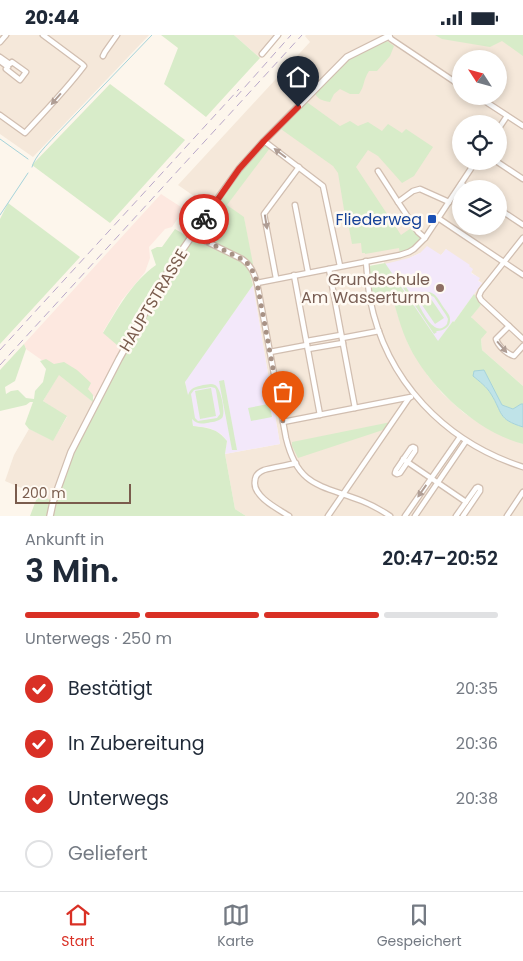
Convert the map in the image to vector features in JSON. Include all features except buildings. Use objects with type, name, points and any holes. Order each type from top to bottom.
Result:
[{"type":"street","points":[[0,42],[6,35]]},
{"type":"street","points":[[0,115],[25,133],[62,92],[69,87],[84,66],[43,35]]},
{"type":"street","points":[[103,56],[117,35]]},
{"type":"street","points":[[262,54],[278,35]]},
{"type":"street","points":[[389,35],[391,39],[452,80]]},
{"type":"street","name":"HAUPTSTRASSE","points":[[50,516],[68,460],[98,399],[157,289],[239,169],[346,57],[389,35]]},
{"type":"street","points":[[0,57],[9,65],[0,61]]},
{"type":"street","points":[[490,105],[506,115]]},
{"type":"street","points":[[507,116],[523,127]]},
{"type":"street","points":[[264,141],[322,184],[340,266]]},
{"type":"street","points":[[276,278],[264,214],[298,167]]},
{"type":"street","points":[[507,168],[523,179]]},
{"type":"street","points":[[378,171],[418,232],[425,238]]},
{"type":"street","points":[[398,202],[420,189],[449,202]]},
{"type":"street","points":[[257,283],[409,252],[425,238],[452,198]]},
{"type":"street","points":[[296,205],[308,272]]},
{"type":"street","points":[[507,214],[523,225]]},
{"type":"street","points":[[438,218],[523,275]]},
{"type":"street","points":[[193,235],[247,262],[253,272],[257,283],[283,422],[290,451],[296,463],[308,478],[317,485],[363,501],[390,516]]},
{"type":"street","points":[[523,238],[479,296],[523,339]]},
{"type":"street","points":[[366,261],[370,300],[379,331],[412,396],[442,423],[466,441],[491,455],[523,467]]},
{"type":"street","points":[[329,269],[355,408]]},
{"type":"street","points":[[294,275],[320,415]]},
{"type":"street","points":[[509,326],[496,339],[497,343],[509,355],[514,355],[523,346]]},
{"type":"street","points":[[270,352],[379,331]]},
{"type":"street","points":[[307,345],[342,339]]},
{"type":"street","points":[[283,422],[412,396]]},
{"type":"street","points":[[328,516],[412,396]]},
{"type":"street","points":[[405,516],[460,437]]},
{"type":"street","points":[[414,516],[466,441]]},
{"type":"street","points":[[405,461],[466,502]]},
{"type":"street","points":[[289,516],[260,496],[256,491],[255,481],[256,476],[263,471],[296,463]]},
{"type":"street","points":[[456,516],[476,488],[480,488],[480,491],[463,516]]},
{"type":"street","points":[[507,516],[523,492]]},
{"type":"shaded area","points":[[0,35],[149,35],[33,157],[0,134]]},
{"type":"shaded area","points":[[234,35],[280,35],[260,58]]},
{"type":"shaded area","points":[[306,35],[523,35],[523,386],[482,350],[481,339],[471,316],[481,305],[474,294],[482,283],[478,280],[479,278],[446,249],[441,255],[420,253],[403,261],[385,264],[381,258],[366,261],[372,295],[391,292],[409,346],[428,376],[442,393],[464,413],[486,427],[523,444],[523,516],[246,516],[235,509],[225,454],[280,444],[253,285],[248,267],[252,263],[244,218],[227,205],[211,208],[178,185],[310,42]]},
{"type":"shaded area","points":[[161,194],[184,209],[172,227],[165,229],[149,247],[150,258],[145,272],[122,300],[103,332],[123,349],[96,398],[26,349],[24,344]]},
{"type":"shaded area","name":"Grundschule Am Wasserturm","points":[[427,246],[441,255],[446,249],[470,265],[473,269],[471,273],[480,278],[478,281],[482,283],[438,342],[385,264],[409,258],[420,253]]},
{"type":"shaded area","points":[[253,285],[280,444],[225,454],[227,441],[221,434],[209,428],[193,426],[185,381]]},
{"type":"shaded area","points":[[59,374],[97,405],[52,501],[5,481],[14,455],[29,429],[53,440],[67,417],[43,401]]},
{"type":"green space","points":[[161,35],[234,35],[260,58],[206,117],[164,84],[178,48]]},
{"type":"green space","points":[[435,35],[523,35],[523,56],[502,41],[490,47],[442,39]]},
{"type":"green space","points":[[387,41],[394,46],[390,56],[377,71],[369,71],[359,94],[350,94],[340,89],[334,94],[330,102],[317,97],[315,93],[348,59]]},
{"type":"green space","points":[[110,84],[185,140],[110,223],[32,165]]},
{"type":"green space","points":[[304,100],[340,126],[350,121],[358,126],[368,122],[382,131],[388,124],[402,133],[406,129],[433,147],[414,176],[402,183],[378,156],[368,150],[356,167],[401,235],[414,226],[425,238],[414,249],[400,255],[399,248],[365,254],[362,253],[361,243],[352,244],[349,228],[347,228],[338,173],[333,166],[278,127]]},
{"type":"green space","points":[[265,143],[270,148],[227,205],[244,217],[253,264],[248,267],[253,285],[185,382],[188,395],[196,387],[214,384],[221,395],[223,406],[222,418],[217,421],[202,423],[197,423],[192,419],[193,426],[216,431],[227,441],[225,454],[235,509],[246,516],[30,516],[38,495],[55,502],[69,462],[124,351],[103,333],[133,287],[156,265],[151,250],[162,247],[175,229],[187,236],[189,243],[195,238],[200,227],[241,169]],"holes":[[[215,388],[220,414],[217,418],[198,421],[195,418],[191,394],[194,390]]]},
{"type":"green space","points":[[8,203],[80,257],[0,344],[0,219]]},
{"type":"green space","points":[[385,263],[438,341],[474,294],[481,305],[471,317],[487,332],[481,339],[482,350],[523,386],[523,404],[513,409],[502,405],[484,370],[473,376],[489,391],[502,415],[509,421],[523,427],[523,444],[489,430],[472,419],[442,392],[429,377],[409,346],[391,292],[372,295],[369,266]]},
{"type":"green space","points":[[398,275],[416,302],[419,297],[426,292],[435,295],[449,315],[450,322],[447,327],[436,331],[434,334],[396,277]],"holes":[[[428,294],[434,297],[448,319],[447,324],[443,328],[435,327],[419,305],[423,295]]]},
{"type":"green space","points":[[431,299],[444,318],[435,324],[422,305]]},
{"type":"green space","points":[[24,344],[26,349],[15,381],[5,387],[6,394],[18,390],[26,398],[34,399],[35,391],[43,382],[46,369],[40,361],[46,359],[54,364],[64,362],[77,370],[91,383],[88,389],[93,395],[93,402],[59,375],[43,401],[67,416],[53,441],[29,429],[25,424],[33,402],[0,411],[0,370]]},
{"type":"green space","points":[[224,380],[237,450],[232,450],[219,381]]},
{"type":"green space","points":[[211,388],[216,416],[200,419],[195,391]]},
{"type":"green space","points":[[268,404],[272,417],[251,421],[248,408]]},
{"type":"green space","points":[[391,422],[386,429],[298,458],[292,446],[292,442]]},
{"type":"water","points":[[484,370],[502,405],[513,409],[523,404],[523,427],[509,421],[502,415],[489,391],[473,376],[474,371]]},
{"type":"waterway","points":[[32,167],[45,147],[152,35]]},
{"type":"waterway","points":[[0,139],[28,159]]},
{"type":"waterway","points":[[0,215],[28,173]]},
{"type":"railway","points":[[236,97],[291,35]]},
{"type":"railway","points":[[0,365],[302,35]]},
{"type":"railway","points":[[0,350],[239,89]]},
{"type":"way so far","points":[[204,219],[193,235],[247,262],[253,272],[257,283],[283,422]]},
{"type":"place","name":"Fliederweg","points":[[432,219]]},
{"type":"place","name":"Grundschule Am Wasserturm","points":[[440,288]]},
{"type":"route","points":[[204,219],[239,169],[298,107]]}]
